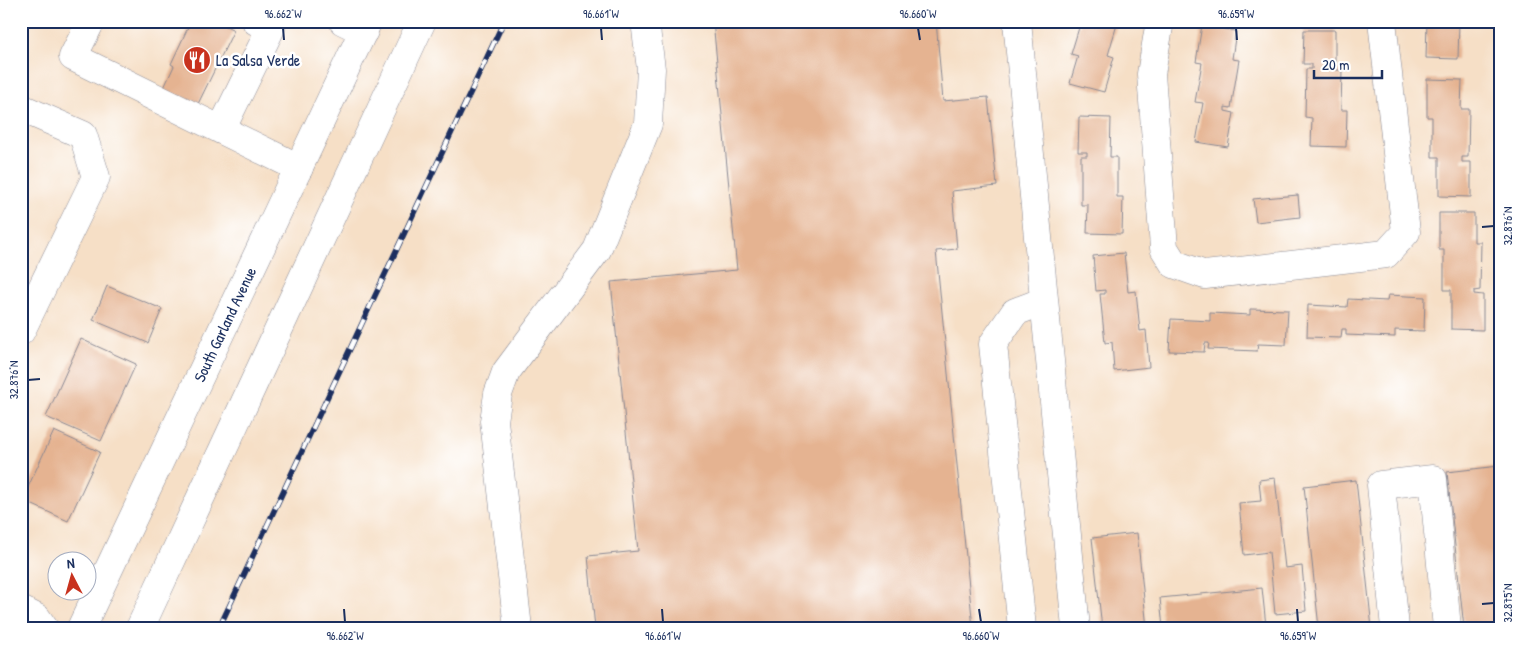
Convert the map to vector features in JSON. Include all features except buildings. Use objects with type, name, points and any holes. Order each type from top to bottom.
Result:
[{"type":"main road","points":[[91,21],[73,57],[299,168]]},
{"type":"main road","points":[[222,130],[272,28],[256,21]]},
{"type":"main road","points":[[140,628],[422,21]]},
{"type":"main road","points":[[518,628],[494,421],[498,394],[506,372],[597,250],[648,124],[651,69],[645,21]]},
{"type":"main road","points":[[1017,21],[1076,628]]},
{"type":"main road","points":[[1160,21],[1151,74],[1151,91],[1164,248],[1174,264],[1204,275],[1386,254],[1406,232],[1382,21]]},
{"type":"main road","name":"South Garland Avenue","points":[[81,628],[299,168],[358,25]]},
{"type":"main road","points":[[21,111],[26,110],[83,135],[96,177],[21,331]]},
{"type":"main road","points":[[1022,628],[994,344],[1015,312],[1044,301]]},
{"type":"main road","points":[[1395,628],[1381,485],[1433,479],[1447,628]]},
{"type":"main road","points":[[21,610],[37,618],[44,628]]},
{"type":"railway","points":[[219,628],[504,21]]},
{"type":"place","name":"La Salsa Verde","points":[[197,60]]}]
